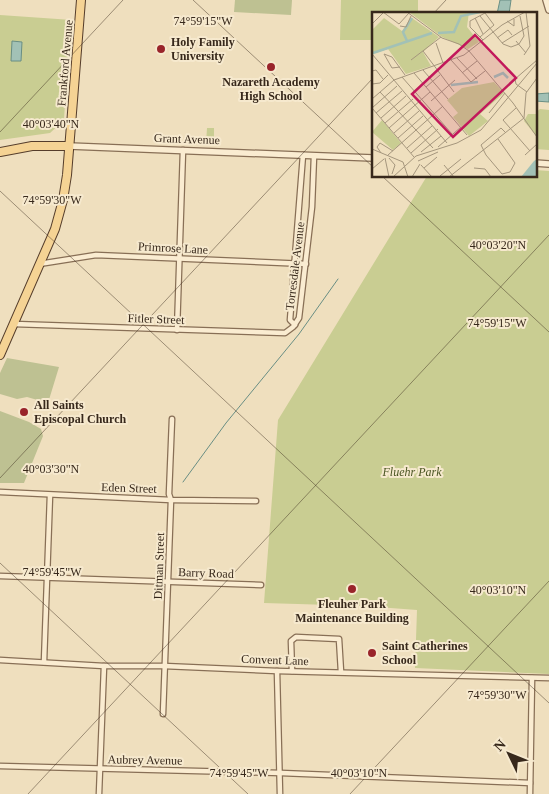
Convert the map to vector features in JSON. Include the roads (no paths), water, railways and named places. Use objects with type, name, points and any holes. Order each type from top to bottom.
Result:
[{"type":"main road","name":"Frankford Avenue","points":[[0,355],[52,235],[62,203],[69,146],[81,0]]},
{"type":"main road","name":"Grant Avenue","points":[[0,152],[32,146],[69,146]]},
{"type":"street","points":[[546,0],[549,10]]},
{"type":"street","name":"Grant Avenue","points":[[69,146],[372,158]]},
{"type":"street","points":[[177,330],[183,150]]},
{"type":"street","name":"Torresdale Avenue","points":[[303,155],[296,263],[290,320],[295,325],[299,318],[306,264],[312,207],[314,156]]},
{"type":"street","points":[[536,163],[549,164]]},
{"type":"street","name":"Primrose Lane","points":[[39,264],[94,255],[306,264]]},
{"type":"street","name":"Fitler Street","points":[[14,324],[280,334],[285,333],[295,325]]},
{"type":"street","name":"Ditman Street","points":[[163,714],[169,582],[171,500],[169,494],[172,419]]},
{"type":"street","name":"Eden Street","points":[[0,492],[171,500],[256,501]]},
{"type":"street","points":[[44,662],[50,494]]},
{"type":"street","name":"Barry Road","points":[[0,576],[261,585]]},
{"type":"street","points":[[292,671],[291,641],[296,637],[339,639],[341,642],[340,672]]},
{"type":"street","name":"Convent Lane","points":[[0,660],[104,666],[164,666],[549,678]]},
{"type":"street","points":[[99,794],[104,666]]},
{"type":"street","points":[[277,671],[281,773],[280,794]]},
{"type":"street","points":[[530,794],[532,678]]},
{"type":"street","name":"Aubrey Avenue","points":[[0,766],[281,773],[530,783]]},
{"type":"water","points":[[500,0],[511,0],[509,12],[497,12]]},
{"type":"water","points":[[12,41],[22,42],[21,61],[11,61]]},
{"type":"water","points":[[549,93],[549,102],[536,101],[536,94]]},
{"type":"waterway","points":[[183,482],[226,423],[299,334],[338,279]]},
{"type":"place","name":"Holy Family University","points":[[161,49]]},
{"type":"place","name":"Nazareth Academy High School","points":[[271,67]]},
{"type":"place","name":"All Saints Episcopal Church","points":[[24,412]]},
{"type":"place","name":"Fleuher Park Maintenance Building","points":[[352,589]]},
{"type":"place","name":"Saint Catherines School","points":[[372,653]]},
{"type":"park label","name":"Fluehr Park","points":[[412,472]]}]
